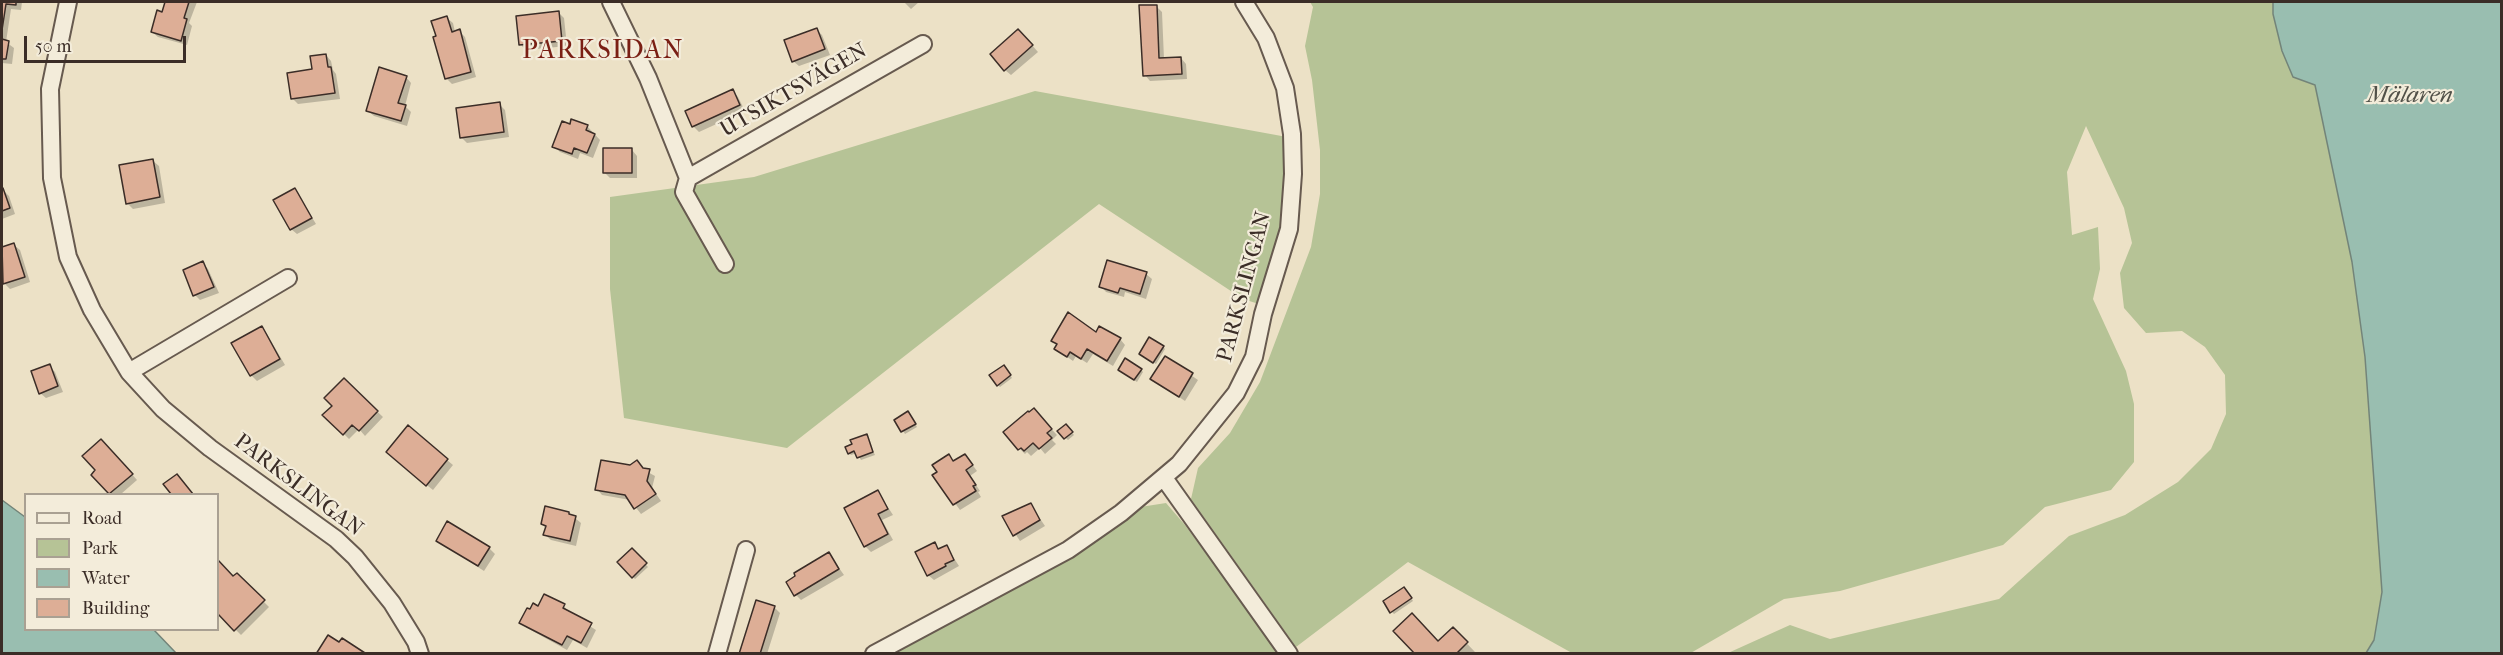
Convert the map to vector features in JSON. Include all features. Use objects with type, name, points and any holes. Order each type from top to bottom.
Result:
[{"type":"street","name":"PARKSLINGAN","points":[[68,2],[50,88],[50,135],[54,189],[68,257],[92,310],[129,372],[164,409],[210,448],[336,539],[355,557],[392,603],[416,642],[420,654]]},
{"type":"street","points":[[611,2],[648,78],[688,178],[684,192],[725,264]]},
{"type":"street","name":"PARKSLINGAN","points":[[874,654],[1068,550],[1121,513],[1164,478],[1199,441],[1236,393],[1254,357],[1263,314],[1289,229],[1292,134],[1285,88],[1266,38],[1244,2]]},
{"type":"street","name":"UTSIKTSVÄGEN","points":[[688,178],[923,44]]},
{"type":"street","points":[[129,372],[288,278]]},
{"type":"street","points":[[1164,478],[1289,654]]},
{"type":"street","points":[[717,654],[746,550]]},
{"type":"green space","points":[[1310,2],[2273,2],[2273,14],[2282,51],[2315,85],[2352,262],[2365,357],[2382,592],[2374,640],[2366,653],[1728,653],[1790,625],[1830,639],[1999,599],[2069,536],[2125,515],[2178,482],[2211,449],[2226,414],[2225,375],[2205,347],[2182,331],[2146,333],[2124,308],[2120,273],[2132,243],[2124,208],[2086,126],[2067,172],[2072,235],[2098,227],[2100,269],[2093,299],[2126,371],[2134,404],[2134,462],[2111,490],[2045,507],[2003,545],[1840,591],[1784,599],[1689,654],[1572,653],[1408,562],[1296,647],[1191,499],[1198,468],[1230,433],[1260,382],[1311,247],[1320,194],[1320,150],[1312,80],[1305,46],[1313,7]]},
{"type":"green space","points":[[1035,91],[1287,137],[1283,222],[1262,305],[1243,299],[1099,204],[787,448],[624,418],[610,289],[610,197],[754,177]]},
{"type":"green space","points":[[1166,503],[1185,525],[1279,653],[892,654],[1061,564],[1134,508]]},
{"type":"water","name":"Mälaren","points":[[2273,2],[2501,2],[2501,653],[2366,653],[2374,640],[2382,592],[2365,357],[2352,262],[2315,85],[2293,77],[2282,51],[2273,14]]},
{"type":"water","points":[[2,500],[24,516],[24,631],[155,631],[176,653],[2,653]]},
{"type":"building","points":[[2,2],[16,2],[16,5],[6,4],[2,30]]},
{"type":"building","points":[[165,2],[189,2],[181,41],[151,32],[157,10],[162,12]]},
{"type":"building","points":[[1139,5],[1157,5],[1159,58],[1181,57],[1182,74],[1143,76]]},
{"type":"building","points":[[559,11],[562,41],[519,45],[516,16]]},
{"type":"building","points":[[447,16],[452,32],[460,29],[471,72],[445,79],[433,37],[436,36],[431,21]]},
{"type":"building","points":[[817,28],[825,49],[792,62],[784,40]]},
{"type":"building","points":[[1018,29],[1033,45],[1004,71],[990,54]]},
{"type":"building","points":[[2,39],[9,41],[6,59],[2,59]]},
{"type":"building","points":[[326,54],[328,67],[331,67],[335,93],[291,99],[287,73],[312,69],[310,56]]},
{"type":"building","points":[[379,67],[407,76],[398,103],[406,105],[401,121],[366,111]]},
{"type":"building","points":[[733,89],[740,105],[692,127],[685,111]]},
{"type":"building","points":[[500,102],[504,132],[460,138],[456,108]]},
{"type":"building","points":[[571,119],[588,125],[586,130],[595,134],[587,153],[574,148],[572,154],[552,147],[562,121],[570,124]]},
{"type":"building","points":[[603,148],[632,148],[632,173],[603,173]]},
{"type":"building","points":[[153,159],[160,197],[126,204],[119,165]]},
{"type":"building","points":[[295,188],[312,218],[290,230],[273,200]]},
{"type":"building","points":[[2,189],[10,208],[2,211]]},
{"type":"building","points":[[14,243],[25,277],[3,284],[2,247]]},
{"type":"building","points":[[1107,260],[1147,272],[1140,294],[1120,288],[1118,293],[1099,287]]},
{"type":"building","points":[[203,261],[214,287],[193,296],[183,270]]},
{"type":"building","points":[[1068,312],[1096,332],[1099,326],[1121,338],[1107,361],[1087,349],[1081,359],[1070,352],[1067,357],[1054,349],[1057,344],[1051,341]]},
{"type":"building","points":[[262,326],[280,359],[250,376],[231,343]]},
{"type":"building","points":[[1149,337],[1164,346],[1153,363],[1139,354]]},
{"type":"building","points":[[1165,356],[1193,373],[1179,397],[1150,379]]},
{"type":"building","points":[[1125,358],[1142,369],[1134,380],[1118,370]]},
{"type":"building","points":[[50,364],[58,386],[39,394],[31,371]]},
{"type":"building","points":[[1004,365],[1011,375],[997,386],[989,375]]},
{"type":"building","points":[[344,378],[378,411],[359,431],[352,425],[343,435],[322,415],[332,406],[324,398]]},
{"type":"building","points":[[1034,408],[1052,429],[1047,433],[1052,438],[1039,449],[1033,443],[1024,451],[1021,448],[1018,450],[1003,432]]},
{"type":"building","points":[[908,411],[916,424],[901,432],[894,420]]},
{"type":"building","points":[[1066,424],[1073,432],[1064,439],[1057,431]]},
{"type":"building","points":[[408,425],[448,459],[426,486],[386,452]]},
{"type":"building","points":[[867,434],[873,452],[857,458],[854,451],[848,454],[845,447],[852,444],[850,440]]},
{"type":"building","points":[[101,439],[133,474],[108,493],[91,475],[95,470],[82,456]]},
{"type":"building","points":[[949,454],[953,461],[965,454],[973,465],[966,470],[976,485],[973,486],[976,491],[953,505],[932,475],[937,472],[932,465]]},
{"type":"building","points":[[601,460],[630,465],[637,460],[643,468],[650,469],[647,481],[656,494],[634,509],[625,495],[595,490]]},
{"type":"building","points":[[177,474],[192,493],[170,493],[163,484]]},
{"type":"building","points":[[878,490],[888,509],[878,514],[888,534],[864,547],[844,508]]},
{"type":"building","points":[[1031,503],[1040,520],[1013,536],[1002,516]]},
{"type":"building","points":[[545,506],[576,516],[570,541],[543,535],[546,526],[541,524]]},
{"type":"building","points":[[447,521],[490,547],[478,566],[436,541]]},
{"type":"building","points":[[935,542],[938,549],[947,545],[954,560],[927,576],[915,552]]},
{"type":"building","points":[[632,548],[647,563],[632,578],[617,562]]},
{"type":"building","points":[[829,552],[839,569],[794,596],[786,582],[795,576],[794,573]]},
{"type":"building","points":[[219,561],[233,576],[237,573],[265,600],[234,631],[219,615]]},
{"type":"building","points":[[1404,587],[1412,598],[1390,613],[1383,601]]},
{"type":"building","points":[[544,594],[565,604],[563,608],[592,623],[581,643],[567,636],[562,645],[519,623],[527,608],[530,609],[533,603],[538,606]]},
{"type":"building","points":[[756,600],[775,606],[760,654],[739,654]]},
{"type":"building","points":[[1412,613],[1438,641],[1453,627],[1468,642],[1456,654],[1415,654],[1393,631]]},
{"type":"building","points":[[328,635],[339,642],[342,638],[365,653],[316,654]]},
{"type":"district","name":"PARKSIDAN","points":[[603,52]]}]
